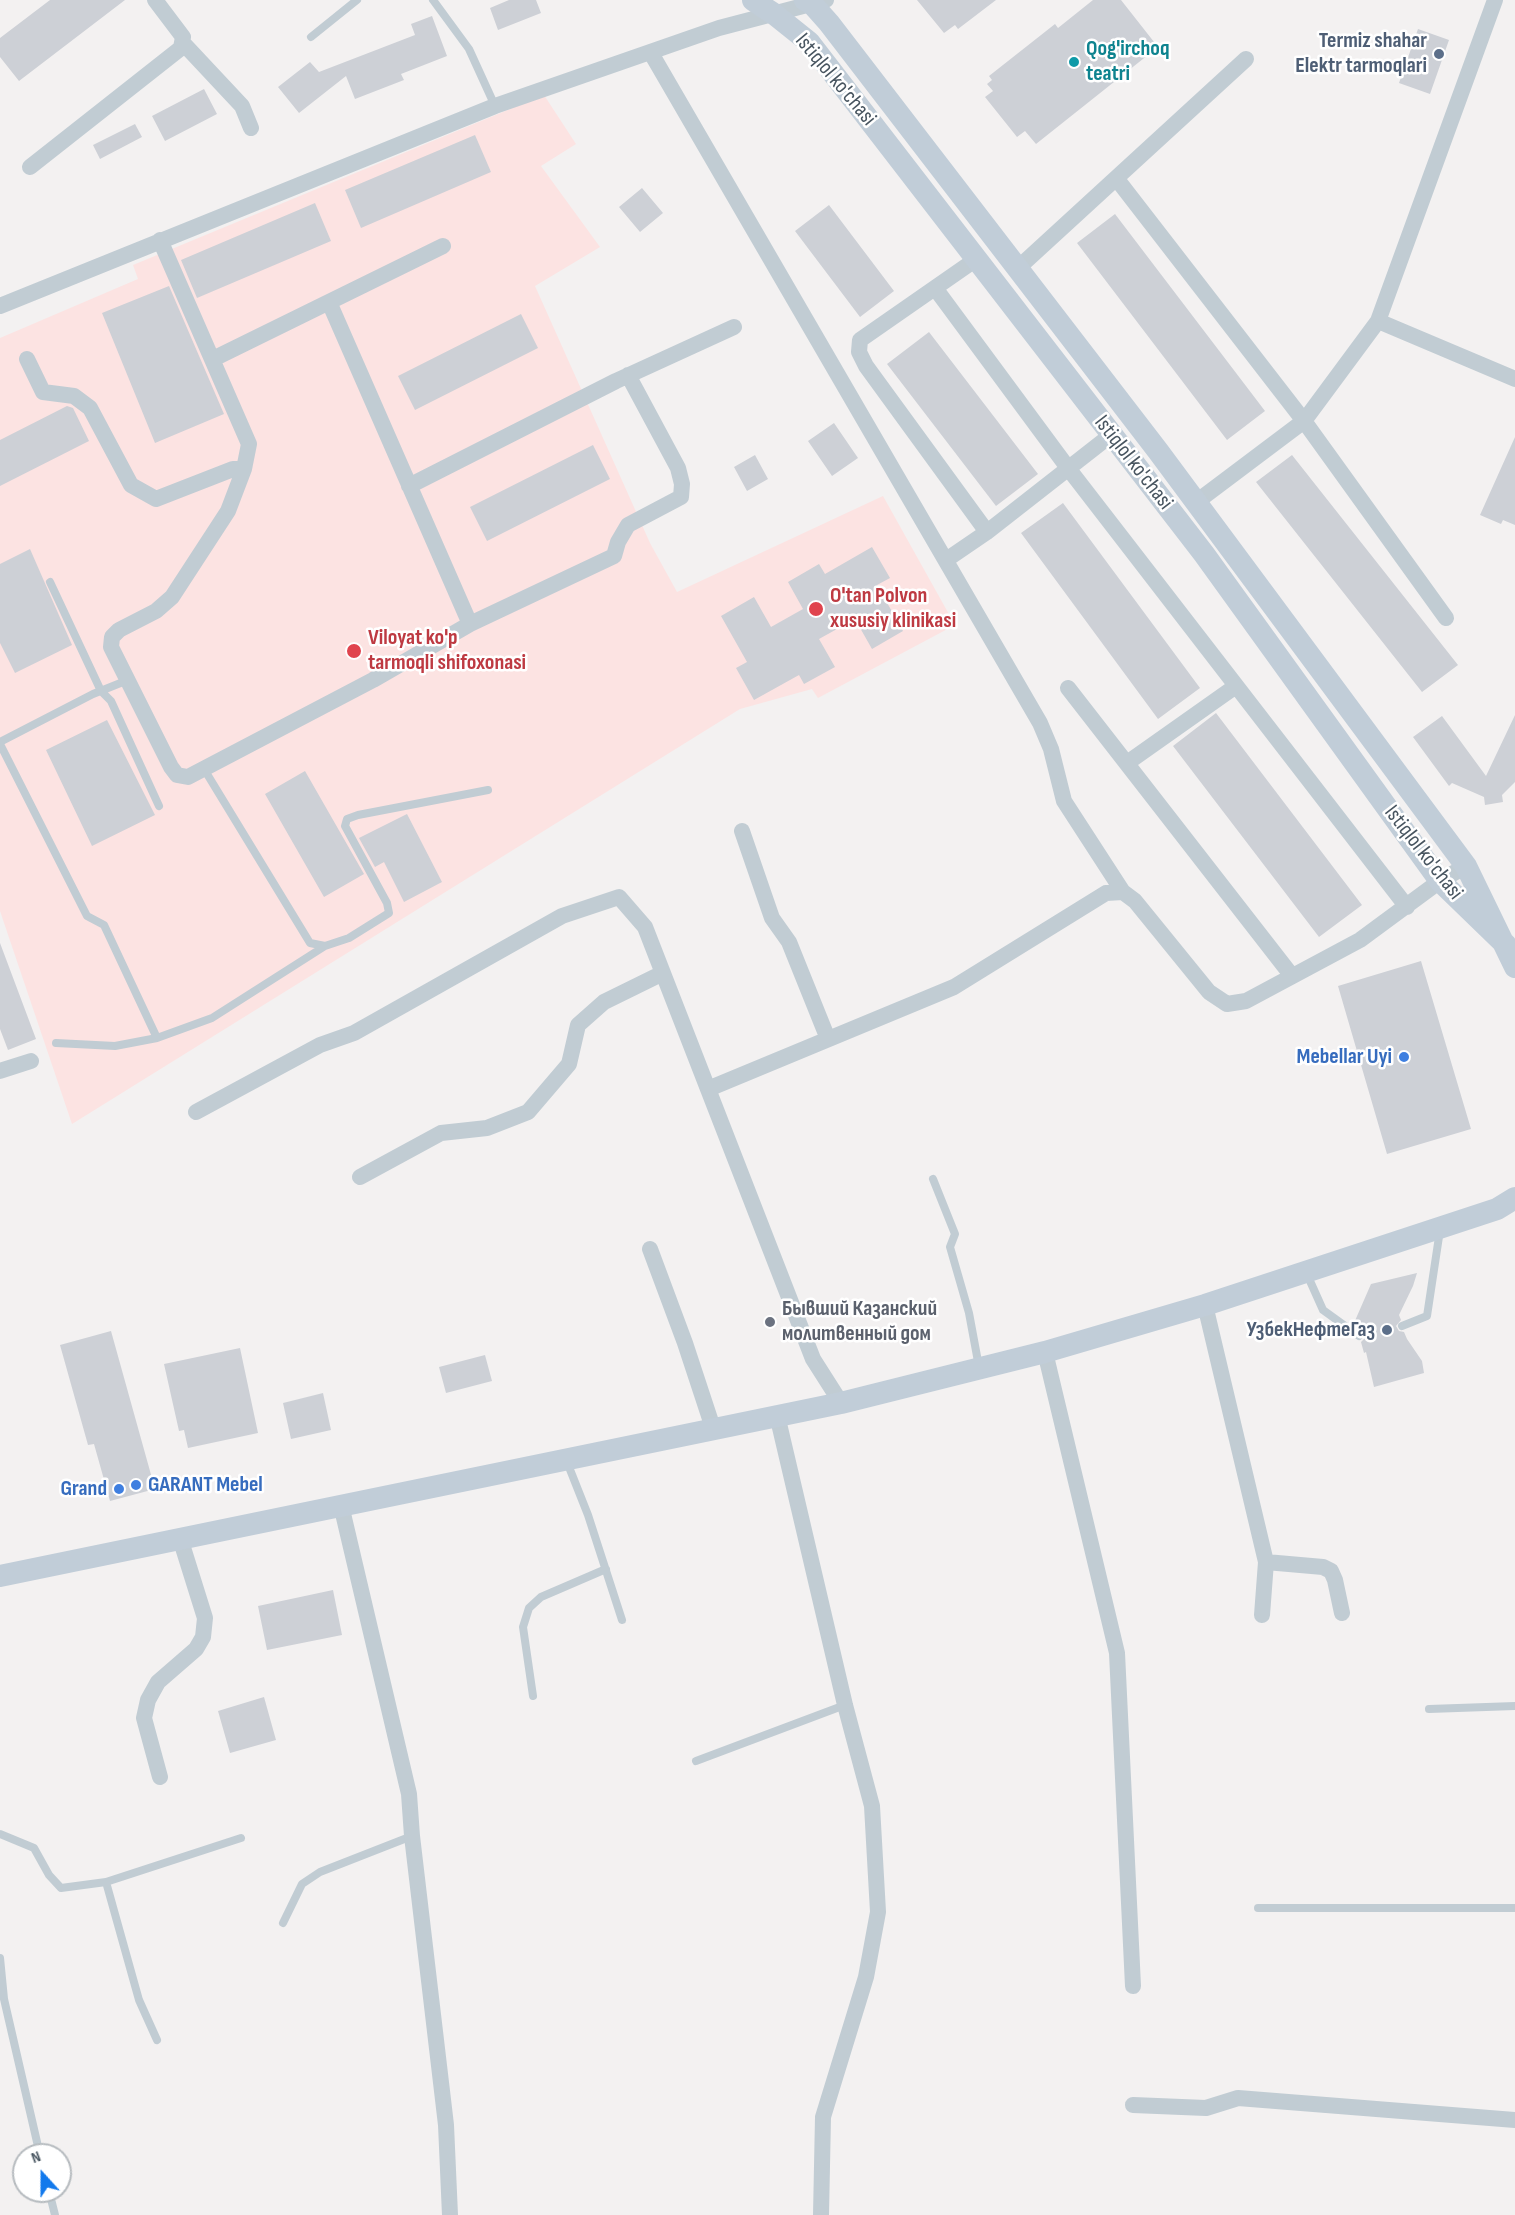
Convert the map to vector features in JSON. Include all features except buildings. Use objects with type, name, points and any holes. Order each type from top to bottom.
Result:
[{"type":"main road","name":"Istiqlol ko'chasi","points":[[753,0],[809,42],[1204,554],[1440,881],[1506,945]]},
{"type":"main road","name":"Istiqlol ko'chasi","points":[[815,2],[1196,503],[1466,866],[1506,945]]},
{"type":"main road","points":[[1515,924],[1506,945],[1515,967]]},
{"type":"main road","points":[[0,1576],[841,1403],[1045,1352],[1205,1305],[1497,1209],[1515,1198]]},
{"type":"street","points":[[30,167],[181,48],[183,37],[155,0]]},
{"type":"street","points":[[1196,503],[1304,421],[1378,321],[1495,0]]},
{"type":"street","points":[[0,306],[495,106],[719,28],[815,2]]},
{"type":"street","points":[[183,43],[242,106],[251,128]]},
{"type":"street","points":[[651,53],[1040,723],[1051,749],[1065,801],[1123,892],[1135,901],[1209,992],[1227,1004],[1246,1001],[1360,940],[1440,881],[1466,866]]},
{"type":"street","points":[[1017,269],[1246,59]]},
{"type":"street","points":[[1116,178],[1304,421],[1446,618]]},
{"type":"street","points":[[160,240],[249,444],[244,469],[228,511],[172,597],[156,611],[119,630],[112,637],[111,647],[171,768],[177,775],[188,777],[204,769],[373,680],[470,624],[614,556],[618,542],[628,525],[681,497],[682,484],[678,468],[628,375]]},
{"type":"street","points":[[213,359],[443,246]]},
{"type":"street","points":[[975,260],[860,340],[859,352],[866,366],[987,532]]},
{"type":"street","points":[[935,288],[1068,468],[1407,907]]},
{"type":"street","points":[[329,302],[470,624]]},
{"type":"street","points":[[1378,321],[1515,379]]},
{"type":"street","points":[[409,486],[628,375],[734,327]]},
{"type":"street","points":[[27,359],[43,392],[74,396],[90,408],[131,484],[156,499],[233,469],[244,469]]},
{"type":"street","points":[[946,560],[987,532],[1111,435]]},
{"type":"street","points":[[1127,763],[1236,686]]},
{"type":"street","points":[[1068,687],[1292,976]]},
{"type":"street","points":[[742,831],[772,918],[789,942],[828,1039]]},
{"type":"street","points":[[708,1089],[954,987],[1106,893],[1123,892]]},
{"type":"street","points":[[196,1112],[320,1045],[354,1033],[562,916],[619,897],[645,927],[813,1359],[841,1403]]},
{"type":"street","points":[[360,1177],[441,1133],[487,1128],[528,1112],[569,1064],[578,1025],[604,1002],[663,973]]},
{"type":"street","points":[[0,1071],[31,1061]]},
{"type":"street","points":[[650,1250],[685,1343],[713,1428]]},
{"type":"street","points":[[1205,1305],[1266,1562],[1262,1615]]},
{"type":"street","points":[[1045,1352],[1117,1653],[1133,1986]]},
{"type":"street","points":[[777,1415],[845,1705],[872,1806],[878,1912],[866,1977],[823,2117],[821,2215]]},
{"type":"street","points":[[341,1505],[410,1794],[412,1836],[446,2124],[450,2215]]},
{"type":"street","points":[[160,1777],[144,1718],[148,1700],[158,1682],[196,1649],[203,1637],[205,1618],[180,1538]]},
{"type":"street","points":[[1266,1562],[1323,1567],[1331,1571],[1342,1613]]},
{"type":"street","points":[[1133,2105],[1206,2109],[1238,2098],[1515,2120]]},
{"type":"lane","points":[[311,37],[357,0]]},
{"type":"lane","points":[[433,0],[469,49],[495,106]]},
{"type":"lane","points":[[50,582],[101,690],[111,701],[159,806]]},
{"type":"lane","points":[[128,680],[101,690],[0,743],[87,916],[104,925],[157,1038]]},
{"type":"lane","points":[[204,769],[310,943],[325,946]]},
{"type":"lane","points":[[56,1043],[115,1046],[157,1038],[212,1018],[325,946],[349,938],[388,913],[387,903],[345,826],[347,819],[488,790]]},
{"type":"lane","points":[[933,1179],[955,1234],[950,1247],[969,1313],[979,1368]]},
{"type":"lane","points":[[1402,1326],[1427,1316],[1441,1227]]},
{"type":"lane","points":[[1306,1271],[1323,1310],[1359,1336]]},
{"type":"lane","points":[[566,1458],[588,1515],[622,1620]]},
{"type":"lane","points":[[533,1696],[523,1627],[529,1608],[541,1597],[606,1569]]},
{"type":"lane","points":[[696,1761],[845,1705]]},
{"type":"lane","points":[[1429,1709],[1515,1706]]},
{"type":"lane","points":[[0,1834],[34,1848],[49,1875],[60,1888],[106,1882],[241,1838]]},
{"type":"lane","points":[[283,1923],[302,1884],[320,1872],[412,1836]]},
{"type":"lane","points":[[106,1882],[139,2000],[157,2040]]},
{"type":"lane","points":[[1258,1908],[1515,1908]]},
{"type":"lane","points":[[0,1958],[4,1999],[37,2143]]},
{"type":"shaded area","name":"Viloyat ko'p tarmoqli shifoxonasi","points":[[544,95],[576,144],[541,166],[600,247],[535,286],[650,543],[677,592],[883,496],[955,625],[818,698],[812,689],[740,709],[72,1124],[0,911],[0,338],[138,279],[133,265]]},
{"type":"place","name":"Termiz shahar Elektr tarmoqlari","points":[[1439,54]]},
{"type":"place","name":"Qog'irchoq teatri","points":[[1074,62]]},
{"type":"place","name":"O'tan Polvon xususiy klinikasi","points":[[816,609]]},
{"type":"place","name":"Viloyat ko'p tarmoqli shifoxonasi","points":[[354,651]]},
{"type":"place","name":"Mebellar Uyi","points":[[1404,1057]]},
{"type":"place","name":"Бывший Казанский молитвенный дом","points":[[770,1322]]},
{"type":"place","name":"УзбекНефтеГаз","points":[[1387,1330]]},
{"type":"place","name":"GARANT Mebel","points":[[136,1485]]},
{"type":"place","name":"Grand","points":[[119,1489]]}]
